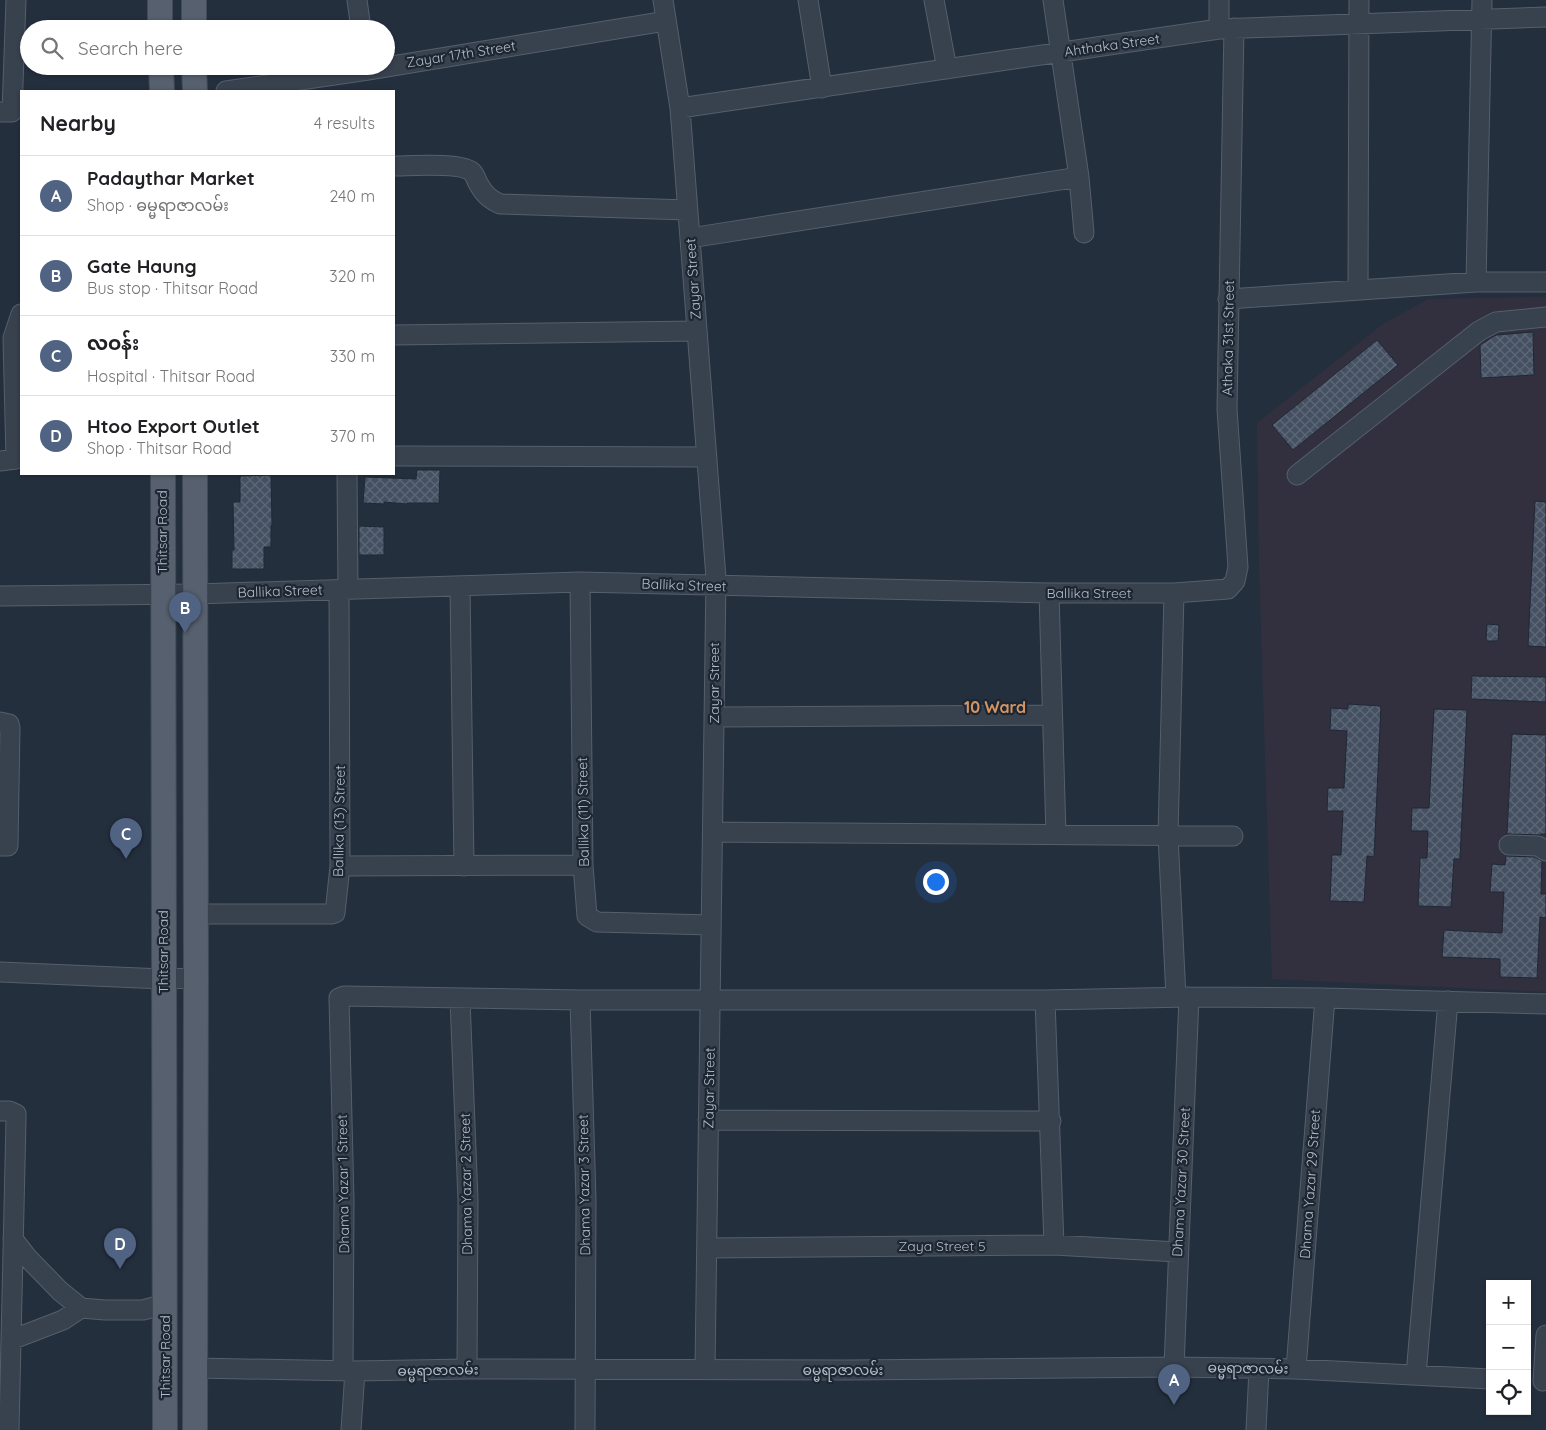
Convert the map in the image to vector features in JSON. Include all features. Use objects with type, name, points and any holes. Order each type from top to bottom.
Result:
[{"type":"main road","points":[[160,0],[160,20]]},
{"type":"main road","points":[[194,0],[194,20]]},
{"type":"main road","points":[[161,75],[162,90]]},
{"type":"main road","points":[[194,75],[194,90]]},
{"type":"main road","name":"Thitsar Road","points":[[163,475],[164,1430]]},
{"type":"main road","points":[[195,475],[195,1430]]},
{"type":"street","points":[[6,112],[16,0]]},
{"type":"street","points":[[357,0],[360,20]]},
{"type":"street","name":"Zayar Street","points":[[663,0],[680,108],[716,578],[705,1369]]},
{"type":"street","points":[[808,0],[822,88]]},
{"type":"street","points":[[934,0],[947,69]]},
{"type":"street","points":[[1053,0],[1079,178],[1084,233]]},
{"type":"street","name":"Athaka 31st Street","points":[[1174,593],[1228,588],[1235,581],[1238,566],[1227,409],[1226,29],[1219,0]]},
{"type":"street","points":[[1358,290],[1359,0]]},
{"type":"street","points":[[1476,282],[1482,0]]},
{"type":"street","name":"Ahthaka Street","points":[[680,108],[1226,29],[1546,16]]},
{"type":"street","name":"Zayar 17th Street","points":[[395,64],[666,21]]},
{"type":"street","name":"Zayar 17th Street","points":[[240,90],[321,84],[347,75]]},
{"type":"street","points":[[395,166],[465,168],[473,173],[483,192],[491,200],[500,204],[688,210]]},
{"type":"street","points":[[690,238],[1079,178]]},
{"type":"street","points":[[1228,299],[1476,282],[1546,282]]},
{"type":"street","points":[[0,461],[16,459],[17,453],[6,338],[20,316]]},
{"type":"street","points":[[1297,475],[1479,331],[1496,322],[1546,317]]},
{"type":"street","points":[[395,335],[697,332]]},
{"type":"street","points":[[395,456],[707,457]]},
{"type":"street","name":"Ballika (13) Street","points":[[196,914],[335,913],[340,866],[347,475]]},
{"type":"street","name":"Ballika Street","points":[[0,596],[195,594],[580,582],[1049,593],[1174,593]]},
{"type":"street","name":"Ballika (11) Street","points":[[580,582],[583,865],[587,916],[597,922],[710,925]]},
{"type":"street","points":[[460,586],[464,866]]},
{"type":"street","points":[[1049,593],[1056,835]]},
{"type":"street","name":"Dhama Yazar 30 Street","points":[[1174,593],[1168,836],[1182,997],[1178,1252],[1174,1367]]},
{"type":"street","points":[[714,717],[1052,715]]},
{"type":"street","points":[[0,722],[9,724],[10,728],[8,846],[0,846]]},
{"type":"street","points":[[713,832],[1233,836]]},
{"type":"street","points":[[1509,845],[1538,846],[1546,851]]},
{"type":"street","points":[[340,866],[583,865]]},
{"type":"street","points":[[0,972],[196,978]]},
{"type":"street","name":"Dhama Yazar 1 Street","points":[[351,1430],[339,998],[344,996],[460,999]]},
{"type":"street","points":[[460,999],[1045,1000],[1182,997],[1325,998],[1546,1004]]},
{"type":"street","name":"Dhama Yazar 29 Street","points":[[1296,1369],[1325,998]]},
{"type":"street","name":"Dhama Yazar 2 Street","points":[[460,999],[468,1200],[467,1369]]},
{"type":"street","name":"Dhama Yazar 3 Street","points":[[580,1000],[586,1200],[585,1430]]},
{"type":"street","points":[[1045,1000],[1054,1245]]},
{"type":"street","points":[[1416,1375],[1448,1001]]},
{"type":"street","points":[[0,1110],[16,1114],[9,1234],[11,1340],[5,1376],[9,1430]]},
{"type":"street","points":[[708,1120],[1050,1121]]},
{"type":"street","points":[[9,1234],[27,1257],[60,1291],[80,1308],[143,1310],[165,1304]]},
{"type":"street","name":"Zaya Street 5","points":[[707,1248],[1054,1245],[1178,1252]]},
{"type":"street","points":[[11,1340],[63,1320],[80,1308]]},
{"type":"street","points":[[1539,1381],[1546,1335]]},
{"type":"street","name":"ဓမ္မရာဇာလမ်း","points":[[195,1368],[349,1371],[1174,1367],[1296,1369],[1486,1379]]},
{"type":"street","points":[[1256,1430],[1259,1369]]},
{"type":"shaded area","points":[[1546,297],[1546,992],[1272,979],[1259,566],[1257,423],[1383,324],[1428,299]]},
{"type":"building","points":[[1533,332],[1534,375],[1481,378],[1480,345],[1496,335]]},
{"type":"building","points":[[1377,340],[1398,365],[1293,450],[1272,425]]},
{"type":"building","points":[[417,470],[440,470],[439,503],[363,503],[365,477],[416,479]]},
{"type":"building","points":[[271,475],[271,547],[264,547],[264,569],[232,569],[232,550],[234,550],[233,502],[240,502],[240,476]]},
{"type":"building","points":[[1535,501],[1546,502],[1546,647],[1528,646]]},
{"type":"building","points":[[359,526],[384,527],[384,555],[359,555]]},
{"type":"building","points":[[1487,624],[1499,625],[1498,641],[1486,641]]},
{"type":"building","points":[[1472,676],[1546,677],[1546,702],[1471,699]]},
{"type":"building","points":[[1348,704],[1381,706],[1374,857],[1367,856],[1364,902],[1330,901],[1332,855],[1341,855],[1343,811],[1327,811],[1328,788],[1344,788],[1347,731],[1330,730],[1331,708],[1348,709]]},
{"type":"building","points":[[1434,709],[1467,710],[1460,859],[1454,859],[1451,907],[1418,906],[1420,858],[1427,858],[1428,831],[1411,831],[1412,808],[1429,808]]},
{"type":"building","points":[[1512,734],[1546,735],[1546,834],[1507,834]]},
{"type":"building","points":[[1506,856],[1535,857],[1542,861],[1541,894],[1546,894],[1546,918],[1540,917],[1537,978],[1500,977],[1500,959],[1442,957],[1444,930],[1502,933],[1504,892],[1490,892],[1492,864],[1505,865]]},
{"type":"place","name":"Gate Haung","points":[[185,633]]},
{"type":"place","name":"လဝန်း","points":[[126,859]]},
{"type":"place","name":"Htoo Export Outlet","points":[[120,1269]]},
{"type":"place","name":"Padaythar Market","points":[[1174,1405]]},
{"type":"district","name":"10 Ward","points":[[995,707]]}]
